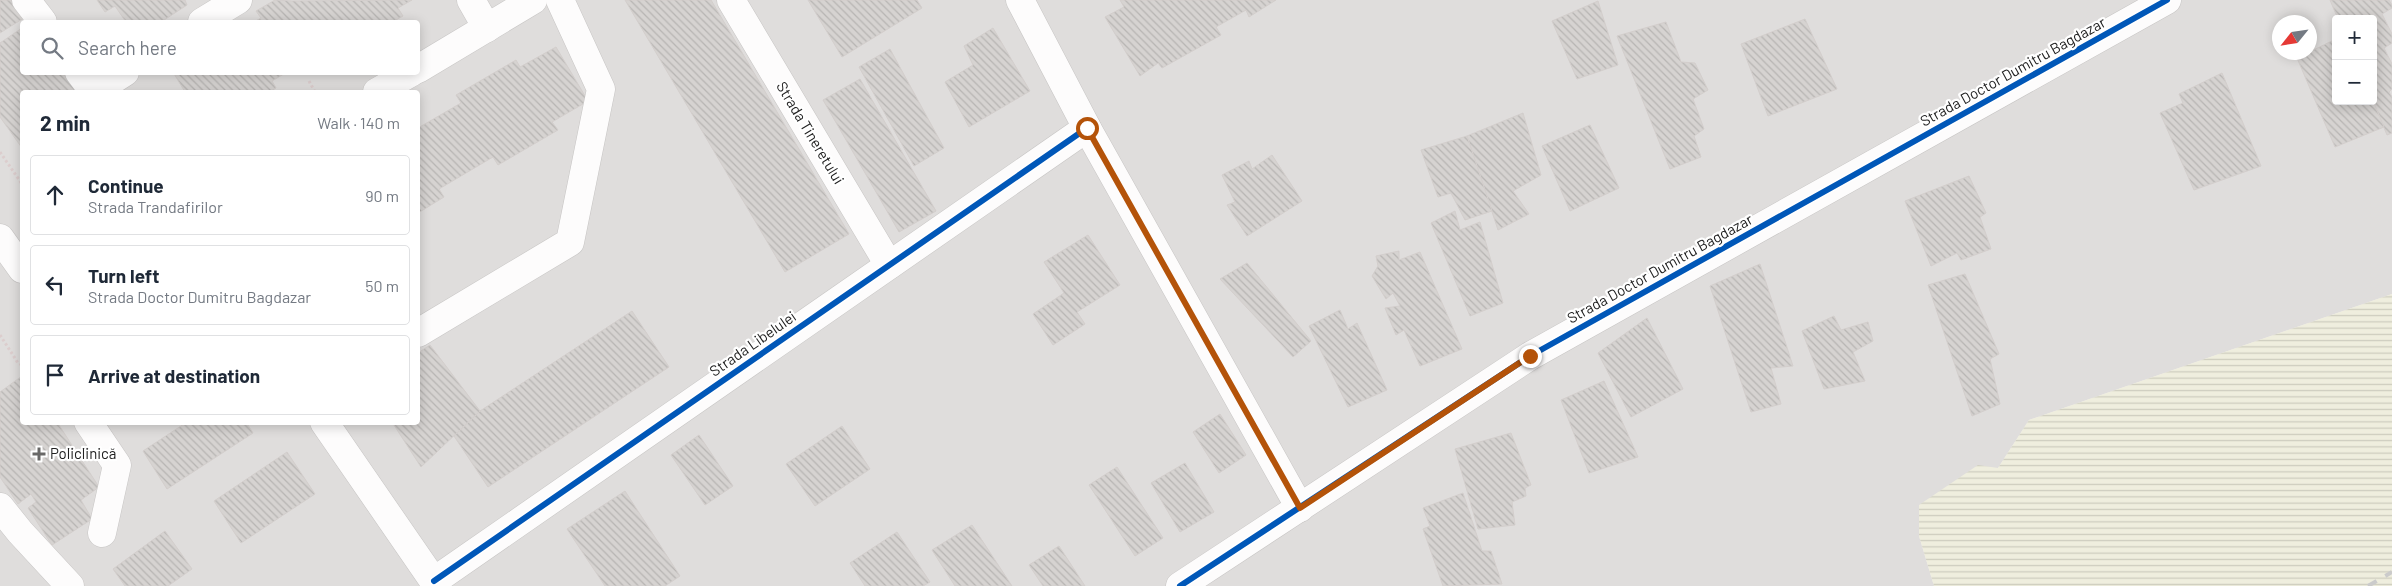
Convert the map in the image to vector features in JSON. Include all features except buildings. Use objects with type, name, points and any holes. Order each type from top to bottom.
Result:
[{"type":"street","points":[[26,0],[41,20]]},
{"type":"street","points":[[471,0],[488,28]]},
{"type":"street","points":[[420,68],[533,0]]},
{"type":"street","points":[[420,332],[570,242],[601,90],[560,0]]},
{"type":"street","name":"Strada Tineretului","points":[[731,0],[889,265]]},
{"type":"street","points":[[1020,0],[1087,128],[1300,508]]},
{"type":"street","name":"Strada Doctor Dumitru Bagdazar","points":[[1180,586],[1530,356],[2167,0]]},
{"type":"street","points":[[81,75],[92,90]]},
{"type":"street","points":[[97,90],[120,75]]},
{"type":"street","points":[[380,90],[407,75]]},
{"type":"street","name":"Strada Libelulei","points":[[436,583],[1087,128]]},
{"type":"street","points":[[0,238],[20,267]]},
{"type":"street","points":[[90,425],[117,465],[102,533]]},
{"type":"street","points":[[326,425],[436,583]]},
{"type":"street","points":[[0,507],[58,580]]},
{"type":"path","points":[[308,82],[314,90]]},
{"type":"path","points":[[0,152],[20,181]]},
{"type":"path","points":[[0,335],[20,364]]},
{"type":"shaded area","points":[[0,0],[2392,0],[2392,294],[2029,420],[1998,468],[1919,536],[1934,586],[0,586]]},
{"type":"shaded area","points":[[2392,294],[2392,586],[1934,586],[1919,536],[1919,505],[1978,465],[1998,468],[2029,420]]},
{"type":"railway","points":[[2368,586],[2392,572]]},
{"type":"cycle path","points":[[1180,586],[1530,356],[2167,0]]},
{"type":"cycle path","points":[[434,581],[1087,128]]},
{"type":"place","name":"Policlinică","points":[[39,454]]},
{"type":"route","points":[[1087,128],[1300,508],[1530,356]]}]
